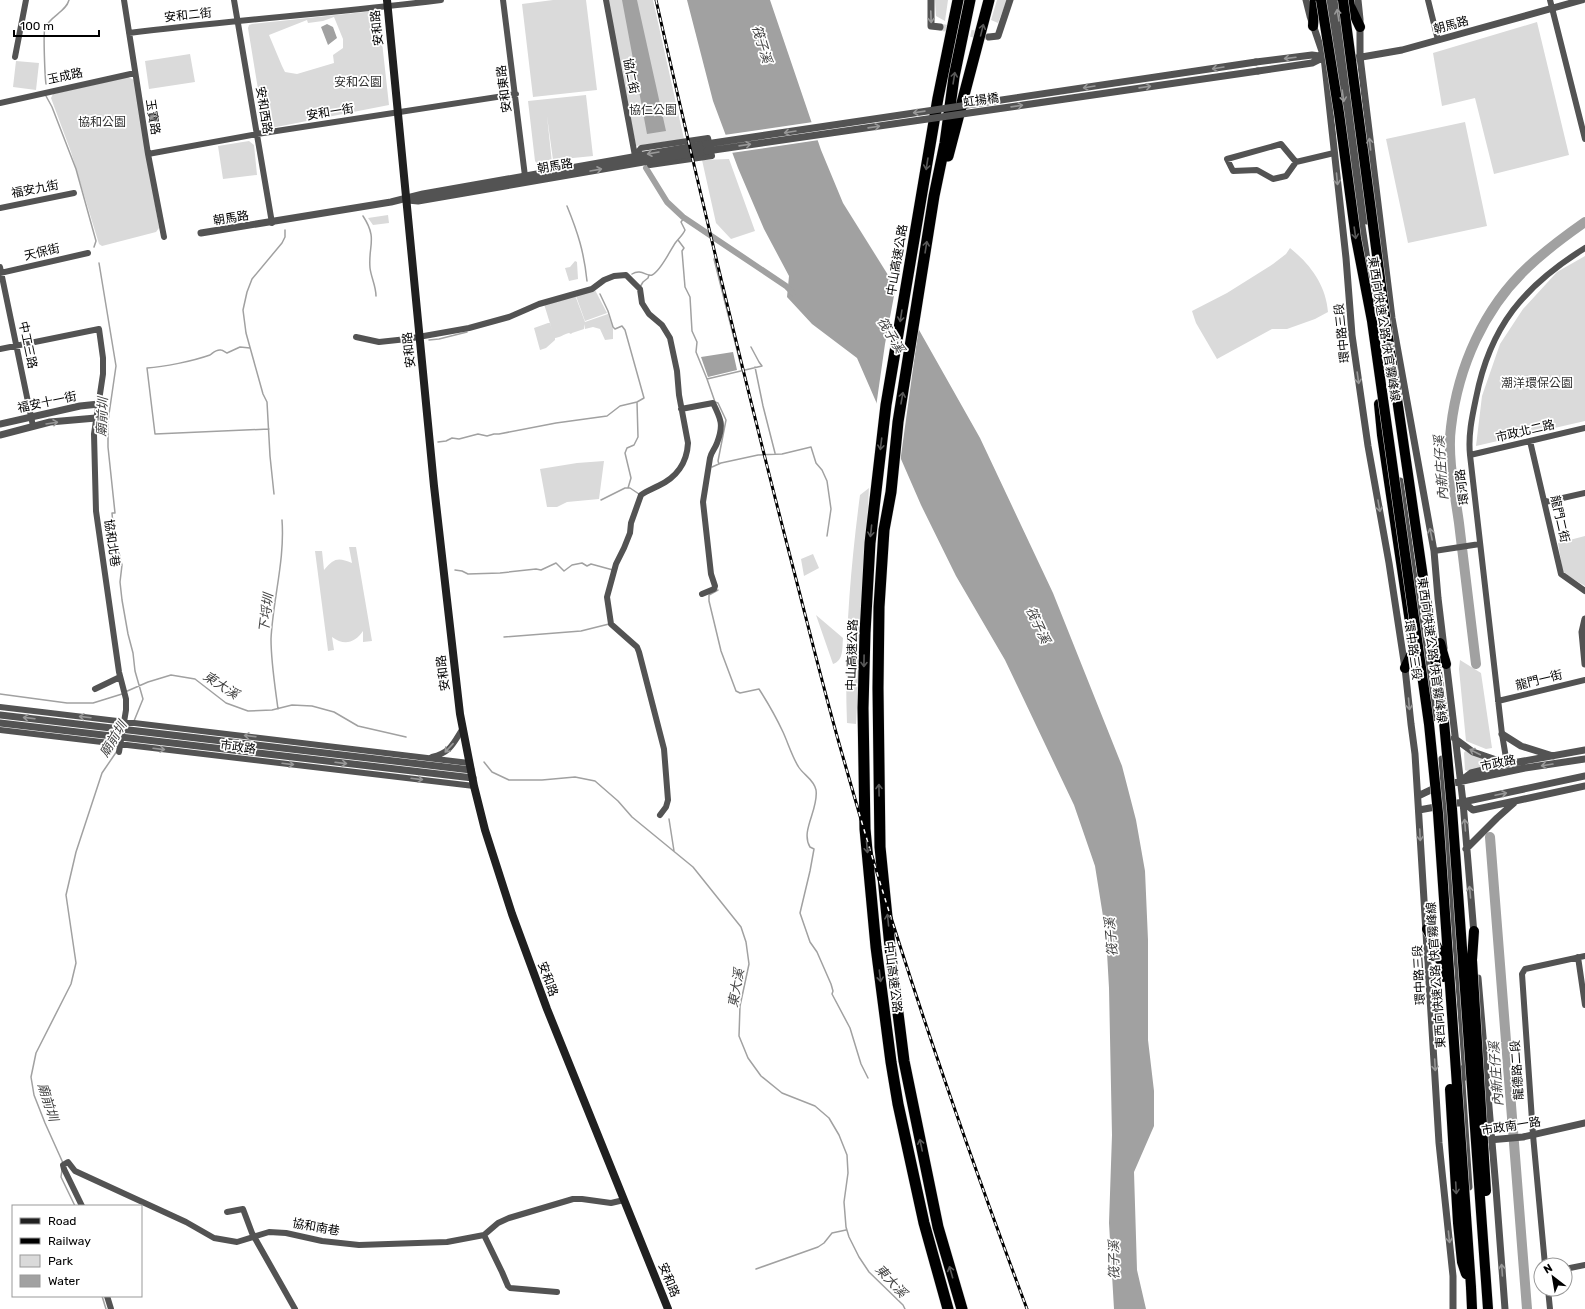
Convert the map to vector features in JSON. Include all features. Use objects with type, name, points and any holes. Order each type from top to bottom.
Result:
[{"type":"highway","points":[[938,98],[950,0]]},
{"type":"highway","name":"中山高速公路","points":[[948,1309],[924,1223],[898,1104],[876,947],[865,829],[863,708],[870,543],[886,405],[938,98],[958,0]]},
{"type":"highway","name":"中山高速公路","points":[[962,1309],[938,1227],[904,1061],[891,957],[880,847],[878,688],[879,607],[884,530],[898,422],[931,213],[945,143],[954,77],[970,0]]},
{"type":"highway","points":[[931,213],[955,135],[989,0]]},
{"type":"highway","points":[[1313,26],[1314,1]]},
{"type":"highway","name":"東西向快速公路 快官霧峰線","points":[[1314,1],[1339,113],[1356,238],[1372,321],[1429,724],[1438,813],[1472,1309]]},
{"type":"highway","points":[[1350,1],[1360,27]]},
{"type":"highway","name":"東西向快速公路 快官霧峰線","points":[[1350,1],[1386,323],[1444,722],[1452,808],[1488,1309]]},
{"type":"highway","points":[[1372,321],[1371,337],[1382,435],[1414,649],[1405,668]]},
{"type":"highway","points":[[1386,323],[1392,331],[1440,642],[1446,664]]},
{"type":"highway","points":[[1427,929],[1438,949],[1444,980],[1458,1223],[1462,1262],[1471,1287]]},
{"type":"highway","points":[[1474,931],[1472,960],[1484,1135],[1492,1309]]},
{"type":"main road","name":"安和路","points":[[387,3],[419,337],[453,659],[463,728],[484,830],[512,914],[547,1009],[668,1309]]},
{"type":"street","points":[[15,57],[26,0]]},
{"type":"street","name":"玉寶路","points":[[124,0],[148,154],[164,237]]},
{"type":"street","name":"安和西路","points":[[234,0],[272,223]]},
{"type":"street","name":"安和二街","points":[[129,32],[387,3],[441,0]]},
{"type":"street","name":"安和東路","points":[[504,0],[525,176]]},
{"type":"street","name":"協仁街","points":[[606,0],[635,156]]},
{"type":"street","points":[[931,0],[932,26],[940,27]]},
{"type":"street","points":[[989,37],[998,36],[1010,0]]},
{"type":"street","name":"環中路三段","points":[[1328,0],[1341,58],[1439,722],[1442,786]]},
{"type":"street","name":"環中路三段","points":[[1335,0],[1341,58],[1427,666],[1442,786],[1469,1143],[1484,1309]]},
{"type":"street","points":[[1428,0],[1438,40]]},
{"type":"street","points":[[1550,0],[1585,136]]},
{"type":"street","name":"朝馬路","points":[[1256,62],[1312,55],[1341,58],[1360,57],[1402,50],[1582,0]]},
{"type":"street","name":"環中路三段","points":[[1313,26],[1324,57],[1346,258],[1352,335],[1368,446],[1390,563],[1405,668],[1410,724],[1415,754],[1427,929],[1439,1143],[1453,1276],[1453,1309]]},
{"type":"street","points":[[1360,27],[1360,57],[1392,318],[1434,552],[1454,738],[1463,802],[1474,931],[1496,1140],[1505,1309]]},
{"type":"street","name":"朝馬路","points":[[1258,71],[1312,63],[1324,57]]},
{"type":"street","name":"虹揚橋","points":[[706,148],[1256,62]]},
{"type":"street","name":"虹揚橋","points":[[706,148],[1258,71]]},
{"type":"street","name":"玉成路","points":[[0,103],[135,73]]},
{"type":"street","name":"安和一街","points":[[148,154],[256,134],[516,94]]},
{"type":"street","points":[[635,156],[641,148],[708,138],[712,156],[650,165],[649,161]]},
{"type":"street","points":[[1296,162],[1281,144],[1228,159],[1232,171],[1257,170],[1273,179],[1286,176],[1296,162],[1334,153]]},
{"type":"street","name":"朝馬路","points":[[201,233],[272,223],[635,156],[706,148]]},
{"type":"street","name":"朝馬路","points":[[406,199],[418,201],[649,161],[706,148]]},
{"type":"street","name":"福安九街","points":[[0,208],[74,193]]},
{"type":"street","name":"環河路","points":[[1507,764],[1498,701],[1470,455],[1470,422],[1479,379],[1497,333],[1511,312],[1536,284],[1556,267],[1585,248]]},
{"type":"street","name":"天保街","points":[[0,271],[88,253]]},
{"type":"street","name":"中工三路","points":[[0,271],[33,426]]},
{"type":"street","points":[[356,337],[379,342],[419,337],[469,328],[509,317],[539,304],[592,289],[604,280],[624,274],[640,289],[642,303],[649,314],[662,325],[670,338],[677,371],[681,409],[688,443],[685,460],[674,476],[664,484],[644,492],[641,495],[634,512],[630,533],[616,564],[607,597],[611,624],[637,647],[639,652],[664,749],[668,800],[666,807],[660,815]]},
{"type":"street","name":"協和北巷","points":[[16,345],[99,329],[103,358],[103,374],[94,434],[96,511],[120,680],[126,700],[123,729]]},
{"type":"street","points":[[0,349],[16,345]]},
{"type":"street","points":[[681,409],[713,403],[721,420],[717,444],[711,452],[703,502],[711,574],[715,586],[714,589],[702,594]]},
{"type":"street","name":"福安十一街","points":[[0,424],[80,406],[99,404]]},
{"type":"street","points":[[0,434],[50,422],[96,418]]},
{"type":"street","name":"市政北二路","points":[[1470,455],[1585,428]]},
{"type":"street","name":"龍門二街","points":[[1530,441],[1561,574],[1585,592]]},
{"type":"street","points":[[1401,461],[1417,459]]},
{"type":"street","points":[[1544,502],[1585,492]]},
{"type":"street","points":[[1434,552],[1480,544]]},
{"type":"street","points":[[1585,619],[1582,632],[1585,664]]},
{"type":"street","points":[[95,689],[120,680]]},
{"type":"street","name":"龍門一街","points":[[1498,701],[1585,680]]},
{"type":"street","name":"市政路","points":[[0,707],[123,729]]},
{"type":"street","name":"市政路","points":[[0,715],[123,729],[472,774]]},
{"type":"street","name":"市政路","points":[[0,723],[123,729],[429,758],[472,774]]},
{"type":"street","points":[[429,758],[444,754],[452,746],[463,728]]},
{"type":"street","points":[[119,752],[123,729]]},
{"type":"street","name":"市政路","points":[[0,730],[120,744],[472,774]]},
{"type":"street","points":[[1502,734],[1521,746],[1555,757]]},
{"type":"street","points":[[1454,738],[1473,752],[1507,764],[1525,768]]},
{"type":"street","points":[[1460,782],[1471,773],[1507,764],[1555,757],[1585,750]]},
{"type":"street","name":"市政路","points":[[1418,796],[1442,786],[1460,782],[1525,768],[1585,759]]},
{"type":"street","points":[[1419,810],[1585,776]]},
{"type":"street","points":[[1463,802],[1473,810],[1585,786]]},
{"type":"street","points":[[1466,849],[1496,818],[1517,800]]},
{"type":"street","points":[[1585,956],[1578,957],[1585,1005]]},
{"type":"street","name":"龍德路二段","points":[[1544,1257],[1533,1135],[1522,974],[1525,969],[1578,957]]},
{"type":"street","name":"市政南一路","points":[[1439,1143],[1469,1143],[1524,1137],[1585,1123]]},
{"type":"street","name":"環中路三段","points":[[1469,1143],[1477,1309]]},
{"type":"street","name":"協和南巷","points":[[82,1205],[64,1169],[63,1165],[68,1162],[75,1171],[186,1222],[214,1238],[237,1242],[268,1232],[286,1233],[322,1241],[359,1245],[447,1242],[484,1236]]},
{"type":"street","points":[[557,1292],[510,1288],[484,1236],[498,1223],[509,1218],[573,1199],[611,1203],[624,1200]]},
{"type":"street","points":[[227,1212],[244,1209],[249,1227],[256,1237],[295,1309]]},
{"type":"street","points":[[1573,1268],[1585,1266]]},
{"type":"street","points":[[107,1297],[111,1309]]},
{"type":"street","points":[[1549,1297],[1550,1309]]},
{"type":"green space","points":[[553,0],[586,0],[597,90],[533,97],[522,4]]},
{"type":"green space","name":"協仁公園","points":[[606,0],[653,0],[684,139],[636,146]]},
{"type":"green space","points":[[935,0],[948,0],[945,21],[936,16]]},
{"type":"green space","points":[[997,0],[1007,0],[998,23],[991,20]]},
{"type":"green space","name":"安和公園","points":[[377,11],[379,15],[389,105],[266,129],[264,126],[248,28],[249,25]],"holes":[[[334,17],[343,39],[343,48],[333,55],[334,63],[297,74],[285,72],[269,35],[307,20],[308,23],[323,21]]]},
{"type":"green space","points":[[1537,22],[1569,155],[1494,174],[1475,98],[1442,106],[1433,53]]},
{"type":"green space","points":[[190,54],[195,82],[149,89],[145,61]]},
{"type":"green space","points":[[16,61],[39,63],[36,90],[13,87]]},
{"type":"green space","name":"協和公園","points":[[128,77],[134,80],[159,228],[156,232],[102,246],[99,244],[71,152],[51,98],[53,94]]},
{"type":"green space","points":[[586,95],[593,156],[553,160],[547,116],[552,163],[538,165],[535,161],[528,101]]},
{"type":"green space","points":[[1465,122],[1487,226],[1408,243],[1386,139]]},
{"type":"green space","points":[[249,141],[254,145],[257,175],[223,179],[218,146]]},
{"type":"green space","points":[[729,159],[755,231],[731,239],[716,223],[702,160]]},
{"type":"green space","points":[[388,215],[389,223],[373,225],[368,218]]},
{"type":"green space","points":[[1290,248],[1304,261],[1316,276],[1327,302],[1328,312],[1315,319],[1287,329],[1272,329],[1217,359],[1196,323],[1192,311],[1227,293],[1273,264],[1286,254]]},
{"type":"green space","name":"潮洋環保公園","points":[[1585,256],[1585,421],[1476,446],[1482,396],[1500,344],[1523,309],[1557,272]]},
{"type":"green space","points":[[575,261],[577,262],[578,279],[569,281],[565,268],[570,267]]},
{"type":"green space","points":[[595,290],[607,313],[585,321],[576,296]]},
{"type":"green space","points":[[575,295],[585,322],[608,314],[613,329],[613,339],[605,340],[600,329],[593,327],[585,329],[585,324],[584,329],[555,338],[555,340],[546,348],[540,350],[534,328],[550,323],[544,304]]},
{"type":"green space","points":[[604,461],[599,499],[567,502],[557,507],[547,507],[540,469],[577,463]]},
{"type":"green space","points":[[869,488],[856,724],[847,723],[847,637],[853,552],[860,495]]},
{"type":"green space","points":[[1585,536],[1585,586],[1563,573],[1558,543]]},
{"type":"green space","points":[[349,547],[356,547],[372,641],[363,642],[363,631],[353,641],[349,642],[341,642],[332,637],[334,650],[328,651],[315,551],[322,551],[324,570],[331,563],[340,559],[352,563]]},
{"type":"green space","points":[[813,554],[819,568],[804,576],[801,559]]},
{"type":"green space","points":[[816,615],[843,638],[841,657],[833,664]]},
{"type":"green space","points":[[1460,660],[1481,673],[1492,748],[1486,749],[1466,741],[1459,669]]},
{"type":"green space","points":[[1465,751],[1485,760],[1498,763],[1467,771],[1465,770]]},
{"type":"water","points":[[622,0],[637,0],[666,131],[647,134]]},
{"type":"water","name":"筏子溪","points":[[687,0],[770,0],[821,150],[843,203],[888,275],[980,438],[1053,593],[1122,766],[1136,820],[1145,871],[1148,940],[1148,1040],[1154,1091],[1154,1126],[1134,1172],[1137,1270],[1146,1309],[1114,1309],[1109,1223],[1112,1135],[1109,988],[1106,935],[1095,866],[1074,805],[1005,660],[956,576],[921,505],[857,358],[812,324],[787,297],[789,276],[764,229],[738,168],[713,101]]},
{"type":"water","points":[[327,24],[333,27],[337,38],[328,45],[321,27]]},
{"type":"water","points":[[733,352],[737,370],[708,377],[701,357]]},
{"type":"pier","points":[[813,122],[819,140],[731,153],[724,135]]},
{"type":"pier","points":[[896,285],[919,325],[900,463],[876,407],[885,344]]},
{"type":"waterway","points":[[46,84],[44,31],[50,20],[65,8],[69,0]]},
{"type":"waterway","points":[[46,96],[52,107],[76,169],[96,241],[94,247]]},
{"type":"waterway","points":[[646,168],[667,202],[683,217],[786,286],[793,293]]},
{"type":"waterway","points":[[567,206],[580,243],[587,281]]},
{"type":"waterway","points":[[363,216],[368,224],[371,236],[370,268],[376,296]]},
{"type":"waterway","points":[[632,274],[635,272],[641,272],[652,275],[659,269],[685,230],[681,222],[684,218]]},
{"type":"waterway","name":"內新庄仔溪","points":[[1476,664],[1450,450],[1451,427],[1460,382],[1467,361],[1486,320],[1512,283],[1556,243],[1585,222]]},
{"type":"waterway","points":[[274,494],[267,402],[263,394],[246,333],[243,310],[252,279],[282,243],[285,237],[285,230]]},
{"type":"waterway","points":[[678,240],[684,248],[682,251],[685,287],[690,297],[692,331],[697,342],[696,352],[707,379],[762,366],[751,347]]},
{"type":"waterway","points":[[714,259],[742,370]]},
{"type":"waterway","name":"廟前圳","points":[[99,263],[116,366],[108,421],[108,447],[115,513],[112,513],[115,550],[119,553],[122,565],[120,582],[122,600],[133,653],[135,671],[143,699],[134,721]]},
{"type":"waterway","points":[[640,287],[649,275]]},
{"type":"waterway","points":[[600,294],[608,311],[613,327],[615,329],[622,326],[625,330],[644,398],[637,402],[638,437],[634,445],[627,448],[625,453],[631,478],[628,488]]},
{"type":"waterway","points":[[429,340],[467,332]]},
{"type":"waterway","points":[[250,348],[240,347],[227,353],[222,350],[218,350],[210,355],[195,359],[170,365],[147,368],[155,434],[269,429]]},
{"type":"waterway","points":[[755,367],[775,453]]},
{"type":"waterway","points":[[707,379],[715,402],[718,403],[726,420],[718,461],[719,464]]},
{"type":"waterway","points":[[438,442],[446,441],[452,438],[459,439],[478,434],[487,436],[556,423],[607,416],[620,406],[637,402]]},
{"type":"waterway","points":[[712,467],[721,463],[758,455],[782,454],[811,447],[816,463],[822,470],[827,481],[831,509],[827,536]]},
{"type":"waterway","points":[[601,500],[625,488],[630,488],[639,494]]},
{"type":"waterway","name":"下埒圳","points":[[278,709],[272,665],[271,639],[282,550],[282,520]]},
{"type":"waterway","points":[[455,570],[468,574],[500,573],[536,569],[541,570],[556,563],[564,571],[572,565],[582,563],[587,566],[591,564],[613,570]]},
{"type":"waterway","points":[[718,590],[709,595],[709,601],[721,651],[736,691],[740,693],[759,689],[778,721],[798,766],[815,786],[815,805],[807,834],[810,847],[814,849],[800,913],[810,942],[817,952],[831,984],[833,991],[832,994],[850,1028],[861,1064],[868,1078]]},
{"type":"waterway","points":[[504,637],[581,631],[609,624]]},
{"type":"waterway","name":"東大溪","points":[[125,692],[148,682],[171,675],[195,679],[226,703],[248,711],[272,710],[292,705],[312,706],[334,712],[358,726],[406,737]]},
{"type":"waterway","name":"東大溪","points":[[0,694],[67,703],[93,703],[122,694]]},
{"type":"waterway","name":"廟前圳","points":[[63,1163],[34,1095],[31,1077],[36,1053],[71,984],[76,963],[66,895],[76,852],[102,773],[117,751]]},
{"type":"waterway","name":"東大溪","points":[[484,762],[492,772],[509,780],[542,780],[575,777],[595,781],[618,801],[632,817],[693,867],[741,927],[746,942],[749,964],[740,1006],[739,1036],[748,1058],[761,1076],[782,1093],[815,1106],[829,1118],[839,1135],[847,1155],[848,1173],[844,1202],[846,1227],[849,1237],[859,1257],[869,1272],[903,1305],[905,1309]]},
{"type":"waterway","points":[[669,819],[674,851]]},
{"type":"waterway","name":"內新庄仔溪","points":[[1490,837],[1527,1309]]},
{"type":"waterway","name":"廟前圳","points":[[62,1170],[61,1177],[75,1205]]},
{"type":"waterway","points":[[756,1269],[818,1247],[824,1243],[832,1233],[846,1230]]},
{"type":"waterway","name":"廟前圳","points":[[102,1297],[106,1309]]},
{"type":"tunnel","points":[[940,27],[989,37]]},
{"type":"railway","points":[[656,0],[741,363],[838,741],[886,902],[930,1038],[1027,1309]]}]
